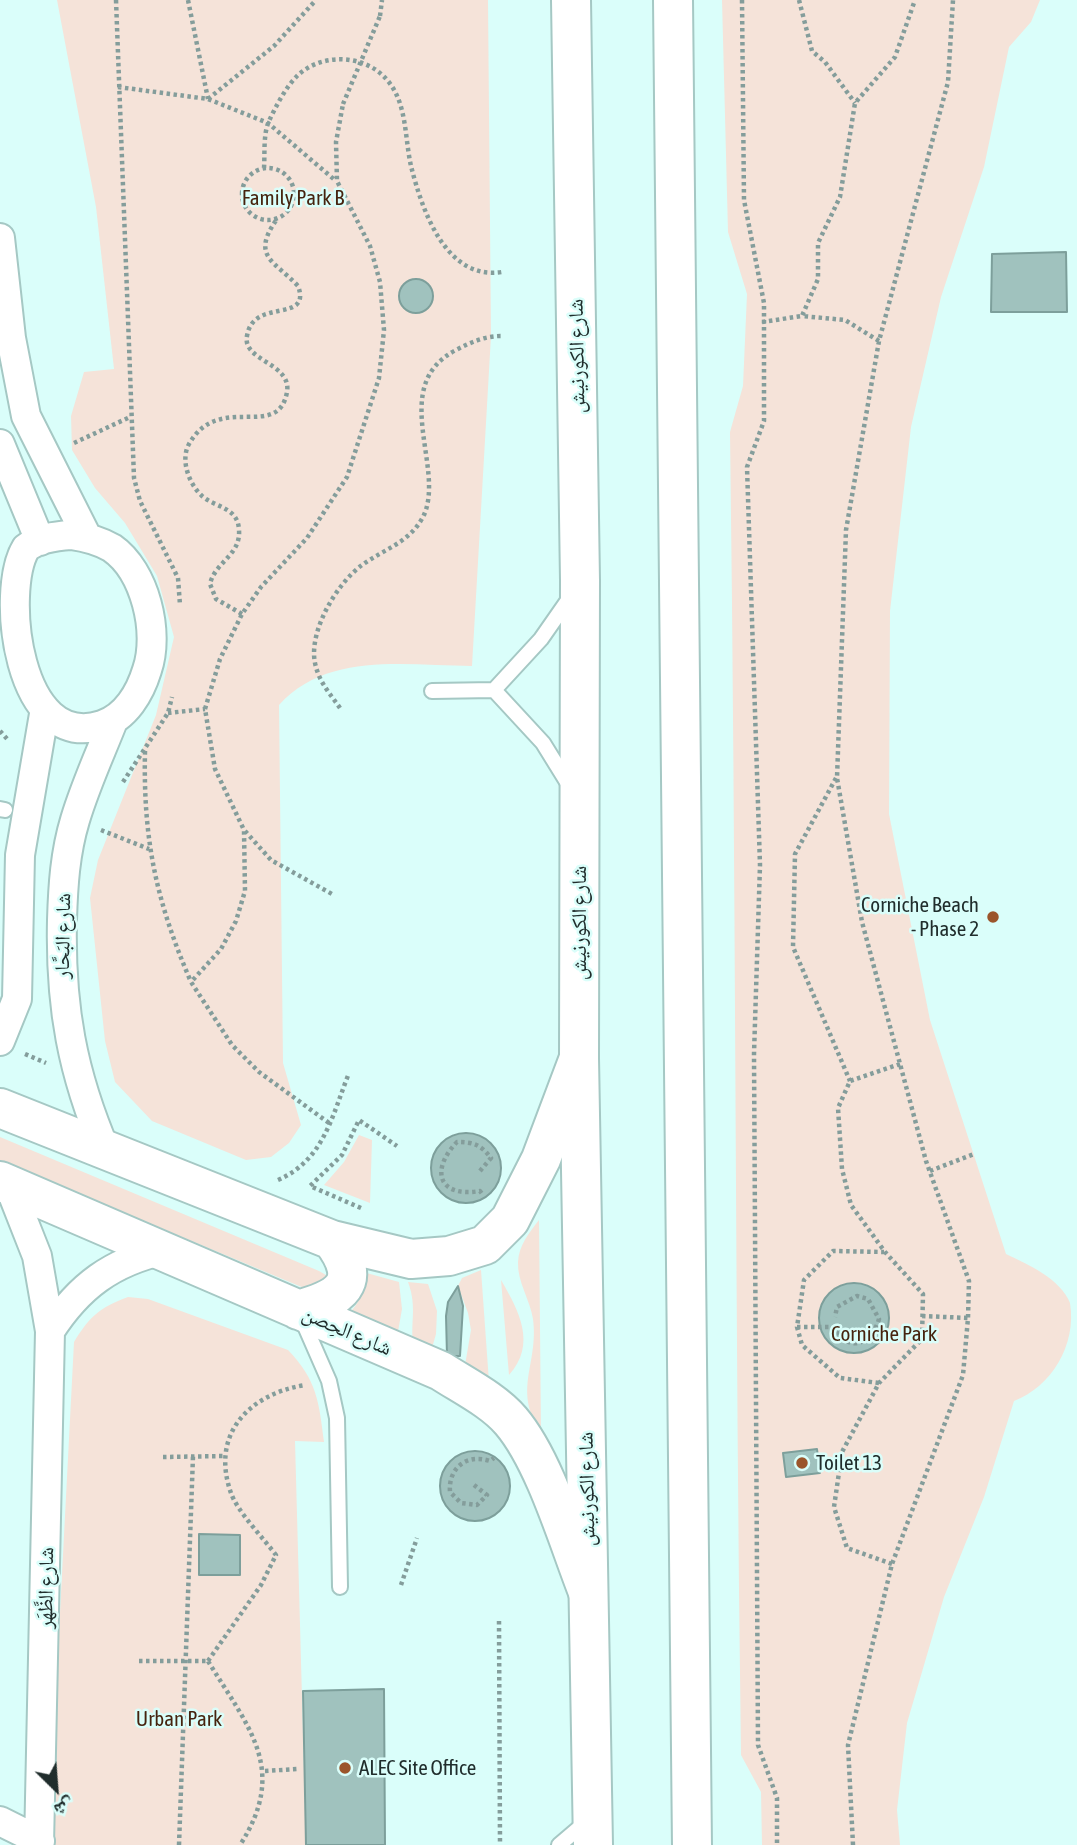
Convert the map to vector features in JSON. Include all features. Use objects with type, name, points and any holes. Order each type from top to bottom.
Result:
[{"type":"main road","name":"شارع الكورنيش","points":[[572,0],[580,580],[579,1058],[593,1831]]},
{"type":"main road","points":[[673,0],[692,1845]]},
{"type":"main road","points":[[0,1108],[106,1153],[332,1240],[411,1259],[449,1256],[485,1245],[510,1220],[524,1195],[579,1058]]},
{"type":"main road","name":"شارع الحِصن","points":[[5,1183],[441,1371],[509,1419],[532,1454],[589,1594]]},
{"type":"main road","points":[[298,1310],[331,1300],[342,1288],[348,1273],[344,1256],[332,1240]]},
{"type":"street","points":[[0,238],[11,338],[23,406],[61,490],[87,537]]},
{"type":"street","points":[[0,444],[40,541]]},
{"type":"street","points":[[55,536],[87,537],[112,548],[131,567],[142,592],[151,644],[145,677],[129,706],[113,721],[96,727],[78,728],[60,723],[44,714],[21,680],[8,629],[8,603],[15,565],[29,546],[55,536]]},
{"type":"street","points":[[0,1041],[17,999],[20,855],[44,714]]},
{"type":"street","name":"شارع البَحَّار","points":[[106,1153],[90,1115],[72,1058],[63,997],[61,956],[64,871],[74,823],[113,721]]},
{"type":"street","name":"شارع الظَّهَر","points":[[5,1183],[37,1256],[50,1331],[40,1843]]},
{"type":"street","points":[[50,1331],[66,1307],[86,1286],[109,1269],[135,1257],[164,1250]]},
{"type":"street","points":[[0,1821],[40,1843]]},
{"type":"lane","points":[[432,691],[494,690],[541,639],[580,580]]},
{"type":"lane","points":[[494,690],[543,743],[580,806]]},
{"type":"lane","points":[[298,1310],[329,1381],[340,1438],[340,1587]]},
{"type":"lane","points":[[559,1845],[593,1831]]},
{"type":"path","points":[[116,0],[130,417]]},
{"type":"path","points":[[188,0],[208,99]]},
{"type":"path","points":[[208,99],[274,46],[316,0]]},
{"type":"path","points":[[337,181],[336,142],[343,104],[380,16],[382,0]]},
{"type":"path","points":[[742,0],[744,200],[764,303],[764,421],[747,467],[760,865],[754,1054],[758,1745],[777,1798],[777,1845]]},
{"type":"path","points":[[799,0],[812,51],[825,62],[855,103]]},
{"type":"path","points":[[802,316],[818,279],[818,243],[840,197],[855,103],[895,57],[915,0]]},
{"type":"path","points":[[853,1845],[848,1745],[892,1564],[964,1375],[968,1318],[969,1281],[930,1171],[862,922],[837,778],[846,530],[879,341],[948,82],[953,0]]},
{"type":"path","points":[[264,168],[268,123],[296,77],[311,65],[338,59],[368,65],[391,84],[396,95],[402,111],[418,188],[441,240],[455,259],[464,265],[491,274],[502,272]]},
{"type":"path","points":[[118,87],[208,99],[268,123],[337,181],[370,246],[380,282],[384,330],[379,378],[347,477],[307,538],[261,587],[242,614],[220,660],[205,709],[215,769],[244,830],[271,860],[332,894]]},
{"type":"path","points":[[242,614],[222,605],[210,584],[218,566],[235,550],[239,529],[237,520],[224,507],[202,496],[190,478],[185,457],[198,432],[210,422],[224,416],[266,418],[276,412],[284,401],[288,390],[280,370],[251,349],[246,341],[252,322],[259,315],[268,311],[285,312],[294,307],[299,299],[298,286],[270,262],[266,253],[267,233],[277,219],[290,209],[293,201],[292,184],[281,172],[264,168],[256,171],[244,183],[242,201],[245,209],[259,220],[277,219]]},
{"type":"path","points":[[762,322],[802,316],[845,320],[879,341]]},
{"type":"path","points":[[340,708],[322,683],[314,665],[323,614],[340,585],[352,572],[393,548],[414,531],[424,514],[429,486],[422,429],[423,395],[433,370],[450,353],[470,342],[501,335]]},
{"type":"path","points":[[168,713],[205,709]]},
{"type":"path","points":[[146,750],[144,809],[149,849],[163,912],[191,982],[232,1045],[287,1094],[330,1123]]},
{"type":"path","points":[[837,778],[795,854],[793,947],[850,1081],[838,1108],[842,1170],[850,1205],[885,1252],[923,1294],[922,1339],[879,1383],[842,1452],[834,1507],[847,1548],[892,1564]]},
{"type":"path","points":[[93,839],[97,829],[149,849]]},
{"type":"path","points":[[191,982],[221,949],[236,921],[245,891],[244,830]]},
{"type":"path","points":[[850,1081],[900,1064]]},
{"type":"path","points":[[265,1177],[276,1181],[298,1171],[315,1154],[349,1073]]},
{"type":"path","points":[[370,1212],[310,1186],[342,1155],[359,1120],[397,1146]]},
{"type":"path","points":[[480,1171],[491,1158],[483,1147],[472,1142],[457,1142],[441,1161],[440,1171],[449,1188],[462,1193],[480,1191],[485,1198]]},
{"type":"path","points":[[930,1171],[974,1154]]},
{"type":"path","points":[[879,1383],[840,1378],[802,1345],[797,1327],[804,1280],[833,1251],[885,1252]]},
{"type":"path","points":[[797,1327],[833,1327],[840,1338],[851,1343],[862,1343],[871,1336],[878,1319],[868,1299],[857,1296],[836,1307],[835,1317]]},
{"type":"path","points":[[922,1316],[968,1318]]},
{"type":"path","points":[[208,1661],[261,1585],[276,1555],[232,1496],[226,1456],[231,1434],[241,1416],[254,1404],[277,1392],[329,1381]]},
{"type":"path","points":[[180,1845],[193,1456]]},
{"type":"path","points":[[163,1457],[226,1456]]},
{"type":"path","points":[[474,1485],[487,1495],[477,1505],[468,1505],[450,1492],[449,1478],[454,1468],[467,1461],[482,1458],[490,1461],[495,1457]]},
{"type":"path","points":[[401,1585],[416,1538]]},
{"type":"path","points":[[499,1621],[500,1845]]},
{"type":"path","points":[[139,1661],[208,1661]]},
{"type":"path","points":[[208,1661],[251,1731],[265,1770],[258,1810],[240,1845]]},
{"type":"path","points":[[265,1770],[297,1769]]},
{"type":"green space","name":"Family Park B","points":[[57,0],[488,0],[491,336],[472,666],[395,664],[344,669],[321,676],[299,688],[279,705],[283,1063],[301,1125],[289,1143],[271,1157],[246,1160],[152,1121],[115,1082],[105,1041],[90,898],[98,860],[156,715],[174,637],[157,576],[125,523],[95,488],[72,450],[71,416],[84,372],[114,369],[96,207]]},
{"type":"green space","name":"Corniche Park","points":[[722,0],[1040,0],[1031,22],[1009,47],[984,167],[941,297],[911,427],[890,611],[889,814],[930,1020],[1006,1254],[1042,1273],[1066,1294],[1070,1303],[1071,1319],[1065,1349],[1050,1375],[1039,1386],[1014,1401],[984,1497],[944,1597],[907,1723],[897,1810],[900,1845],[762,1845],[761,1792],[741,1755],[730,432],[743,386],[747,294],[728,232]]},
{"type":"green space","points":[[359,1135],[372,1140],[370,1203],[324,1185],[344,1162]]},
{"type":"green space","points":[[0,1137],[319,1271],[326,1275],[328,1283],[316,1293],[0,1161]]},
{"type":"green space","points":[[539,1220],[541,1433],[528,1403],[533,1319],[518,1262],[522,1245]]},
{"type":"green space","points":[[481,1270],[489,1382],[464,1371],[471,1330],[458,1286],[462,1278]]},
{"type":"green space","points":[[363,1272],[399,1282],[402,1309],[396,1343],[347,1316],[361,1296]]},
{"type":"green space","points":[[501,1280],[519,1316],[524,1339],[517,1363],[509,1375]]},
{"type":"green space","points":[[408,1282],[428,1284],[437,1311],[436,1334],[430,1355],[414,1349],[413,1308]]},
{"type":"green space","name":"Urban Park","points":[[128,1297],[148,1299],[288,1350],[305,1371],[315,1392],[324,1442],[295,1441],[306,1845],[48,1845],[74,1342],[96,1314]]},
{"type":"building","points":[[1066,252],[1067,312],[991,312],[992,254]]},
{"type":"building","points":[[416,279],[428,284],[433,296],[428,308],[416,313],[404,308],[399,296],[404,284]]},
{"type":"building","points":[[466,1133],[491,1143],[501,1168],[491,1193],[466,1203],[441,1193],[431,1168],[441,1143]]},
{"type":"building","points":[[854,1283],[879,1293],[889,1318],[879,1343],[854,1353],[829,1343],[819,1318],[829,1293]]},
{"type":"building","points":[[458,1286],[463,1306],[460,1356],[447,1356],[448,1302]]},
{"type":"building","name":"Toilet 13","points":[[817,1449],[820,1473],[786,1477],[783,1453]]},
{"type":"building","points":[[475,1451],[500,1461],[510,1486],[500,1511],[475,1521],[450,1511],[440,1486],[450,1461]]},
{"type":"building","points":[[199,1534],[240,1535],[240,1575],[199,1575]]},
{"type":"building","name":"ALEC Site Office","points":[[384,1689],[385,1845],[306,1845],[303,1691]]},
{"type":"place","name":"Corniche Beach - Phase 2","points":[[993,917]]},
{"type":"place","name":"Toilet 13","points":[[802,1463]]},
{"type":"place","name":"ALEC Site Office","points":[[345,1768]]}]
